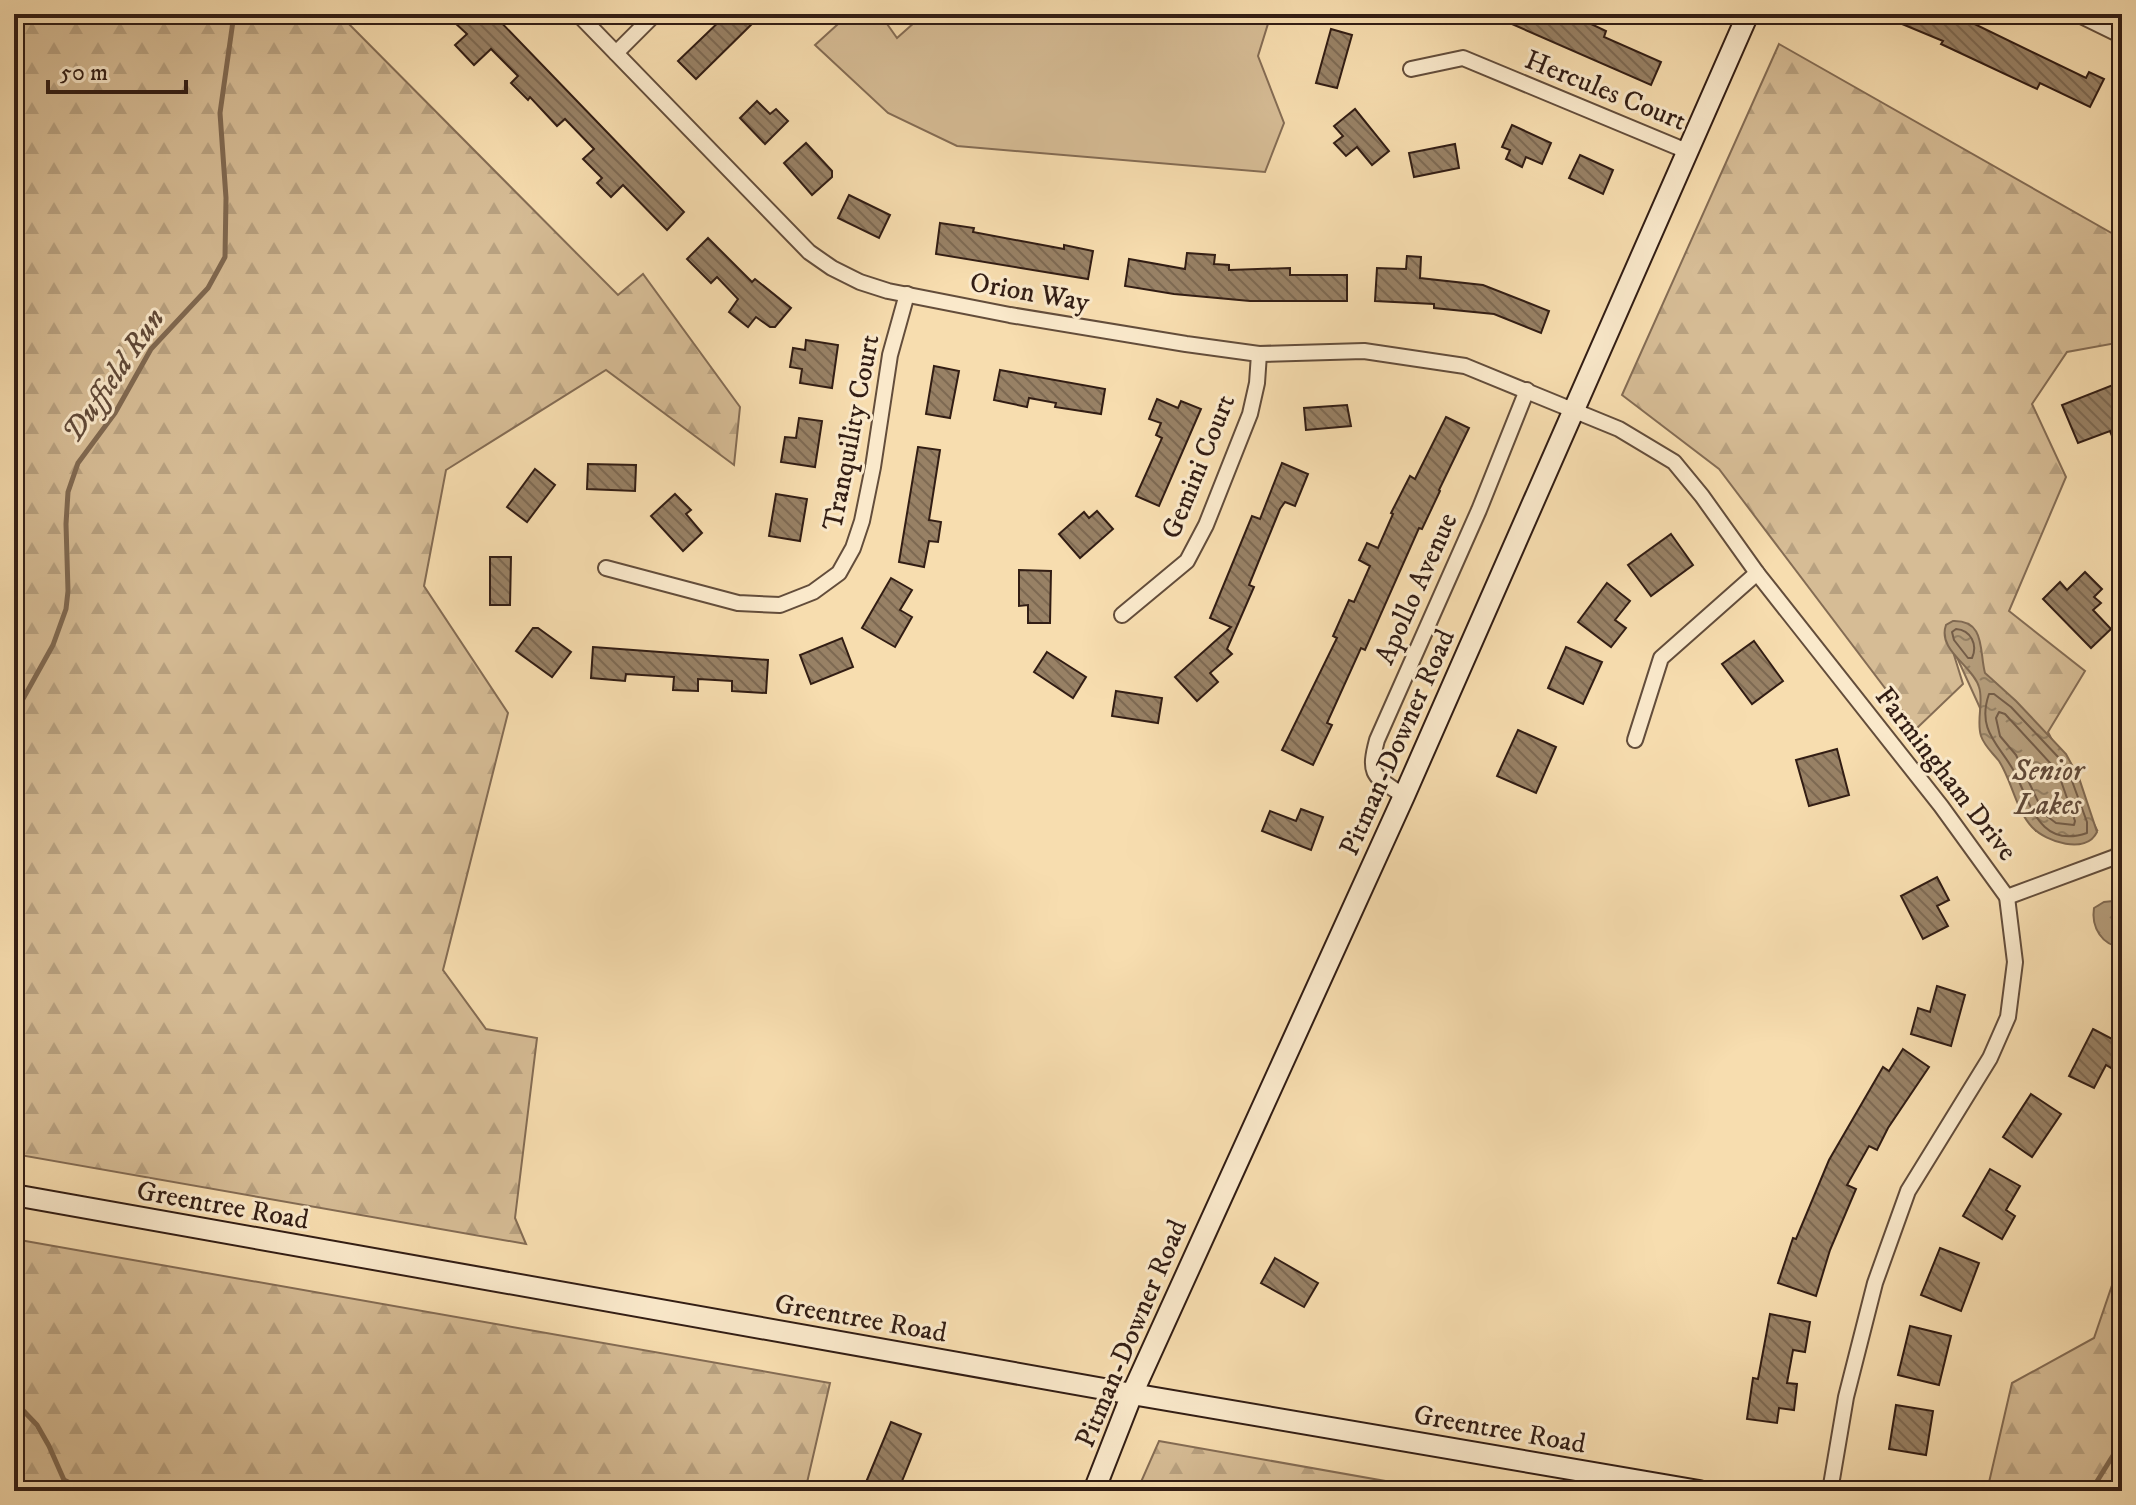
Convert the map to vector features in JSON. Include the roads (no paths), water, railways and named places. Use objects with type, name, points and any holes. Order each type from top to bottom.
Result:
[{"type":"street","name":"Orion Way","points":[[578,14],[809,252],[860,282],[1010,315],[1186,344],[1259,354],[1364,351],[1465,366],[1573,409]]},
{"type":"street","points":[[616,53],[655,14]]},
{"type":"street","name":"Pitman-Downer Road","points":[[1094,1491],[1132,1394],[1404,796],[1748,14]]},
{"type":"street","points":[[2077,14],[2122,36]]},
{"type":"street","name":"Hercules Court","points":[[1411,69],[1463,58],[1689,152]]},
{"type":"street","name":"Tranquility Court","points":[[606,568],[738,603],[780,605],[813,592],[839,573],[853,548],[862,521],[890,355],[907,294]]},
{"type":"street","name":"Gemini Court","points":[[1122,615],[1187,561],[1206,525],[1250,414],[1259,354]]},
{"type":"street","name":"Apollo Avenue","points":[[1404,796],[1375,775],[1371,761],[1377,740],[1479,510],[1527,390]]},
{"type":"street","name":"Farmingham Drive","points":[[1573,409],[1619,429],[1674,462],[1757,573],[1941,806],[2007,897],[2015,962],[2008,1017],[1990,1058],[1908,1191],[1875,1283],[1846,1397],[1830,1491]]},
{"type":"street","points":[[1635,740],[1661,658],[1757,573]]},
{"type":"street","points":[[2007,897],[2115,857],[2122,850]]},
{"type":"street","name":"Greentree Road","points":[[14,1195],[1132,1394],[1699,1491]]},
{"type":"water","name":"Senior Lakes","points":[[1953,621],[1964,622],[1976,631],[1985,673],[2066,754],[2079,778],[2097,832],[2092,839],[2084,843],[2066,844],[2038,832],[2027,820],[1999,761],[1981,736],[1979,687],[1951,650],[1945,634],[1946,625]]},
{"type":"water","points":[[2122,900],[2122,947],[2109,943],[2099,934],[2094,922],[2094,908],[2104,902]]},
{"type":"waterway","name":"Duffield Run","points":[[14,715],[53,645],[66,609],[68,492],[78,463],[115,413],[151,349],[208,288],[225,257],[226,198],[220,113],[234,14]]},
{"type":"waterway","name":"Duffield Run","points":[[14,1401],[37,1425],[64,1480],[86,1491]]},
{"type":"waterway","points":[[2091,1491],[2122,1441]]}]
